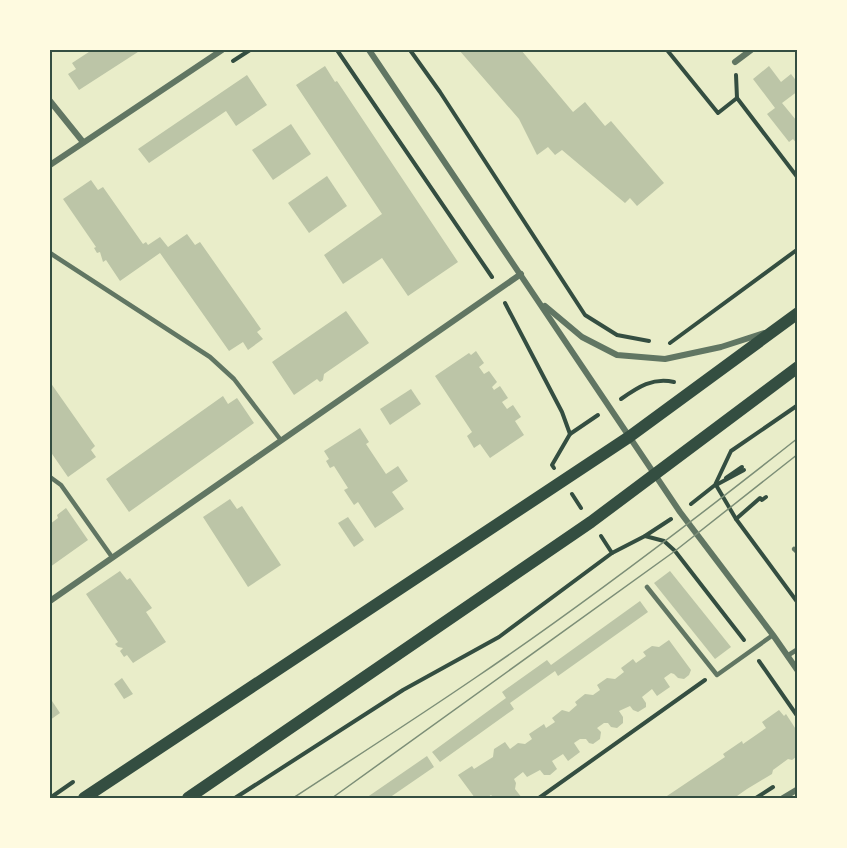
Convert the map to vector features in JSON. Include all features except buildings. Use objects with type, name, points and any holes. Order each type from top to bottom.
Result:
[{"type":"main road","points":[[84,798],[629,437],[798,313]]},
{"type":"main road","points":[[188,798],[576,532],[798,367]]},
{"type":"street","points":[[50,165],[222,50]]},
{"type":"street","points":[[369,50],[680,512],[798,671]]},
{"type":"street","points":[[735,62],[750,50]]},
{"type":"street","points":[[50,101],[83,142]]},
{"type":"street","points":[[50,601],[280,439],[521,274]]},
{"type":"street","points":[[539,301],[582,337],[617,355],[665,359],[711,350],[774,330]]},
{"type":"street","points":[[783,798],[798,789]]},
{"type":"lane","points":[[50,254],[210,357],[234,379],[280,439]]},
{"type":"lane","points":[[50,477],[61,485],[112,557]]},
{"type":"lane","points":[[647,586],[717,675],[773,635]]},
{"type":"lane","points":[[787,656],[798,649]]},
{"type":"path","points":[[338,50],[499,289],[512,320],[562,412],[570,434]]},
{"type":"path","points":[[410,50],[440,92],[585,315],[617,335],[657,343]]},
{"type":"path","points":[[667,50],[718,113],[737,98]]},
{"type":"path","points":[[735,62],[737,98],[798,178]]},
{"type":"path","points":[[667,345],[798,249]]},
{"type":"path","points":[[609,407],[650,382],[666,380]]},
{"type":"path","points":[[716,485],[730,451],[798,405]]},
{"type":"path","points":[[557,472],[552,465],[570,434],[597,416]]},
{"type":"path","points":[[235,798],[403,690],[499,637],[612,553],[645,536],[716,485],[743,469]]},
{"type":"path","points":[[716,485],[736,519],[798,603]]},
{"type":"path","points":[[736,519],[763,496]]},
{"type":"path","points":[[645,536],[664,541],[675,551],[751,650],[798,717]]},
{"type":"path","points":[[539,798],[700,682],[717,675]]},
{"type":"tram line","points":[[293,798],[558,621],[798,438]]},
{"type":"tram line","points":[[332,798],[675,551],[798,454]]}]
